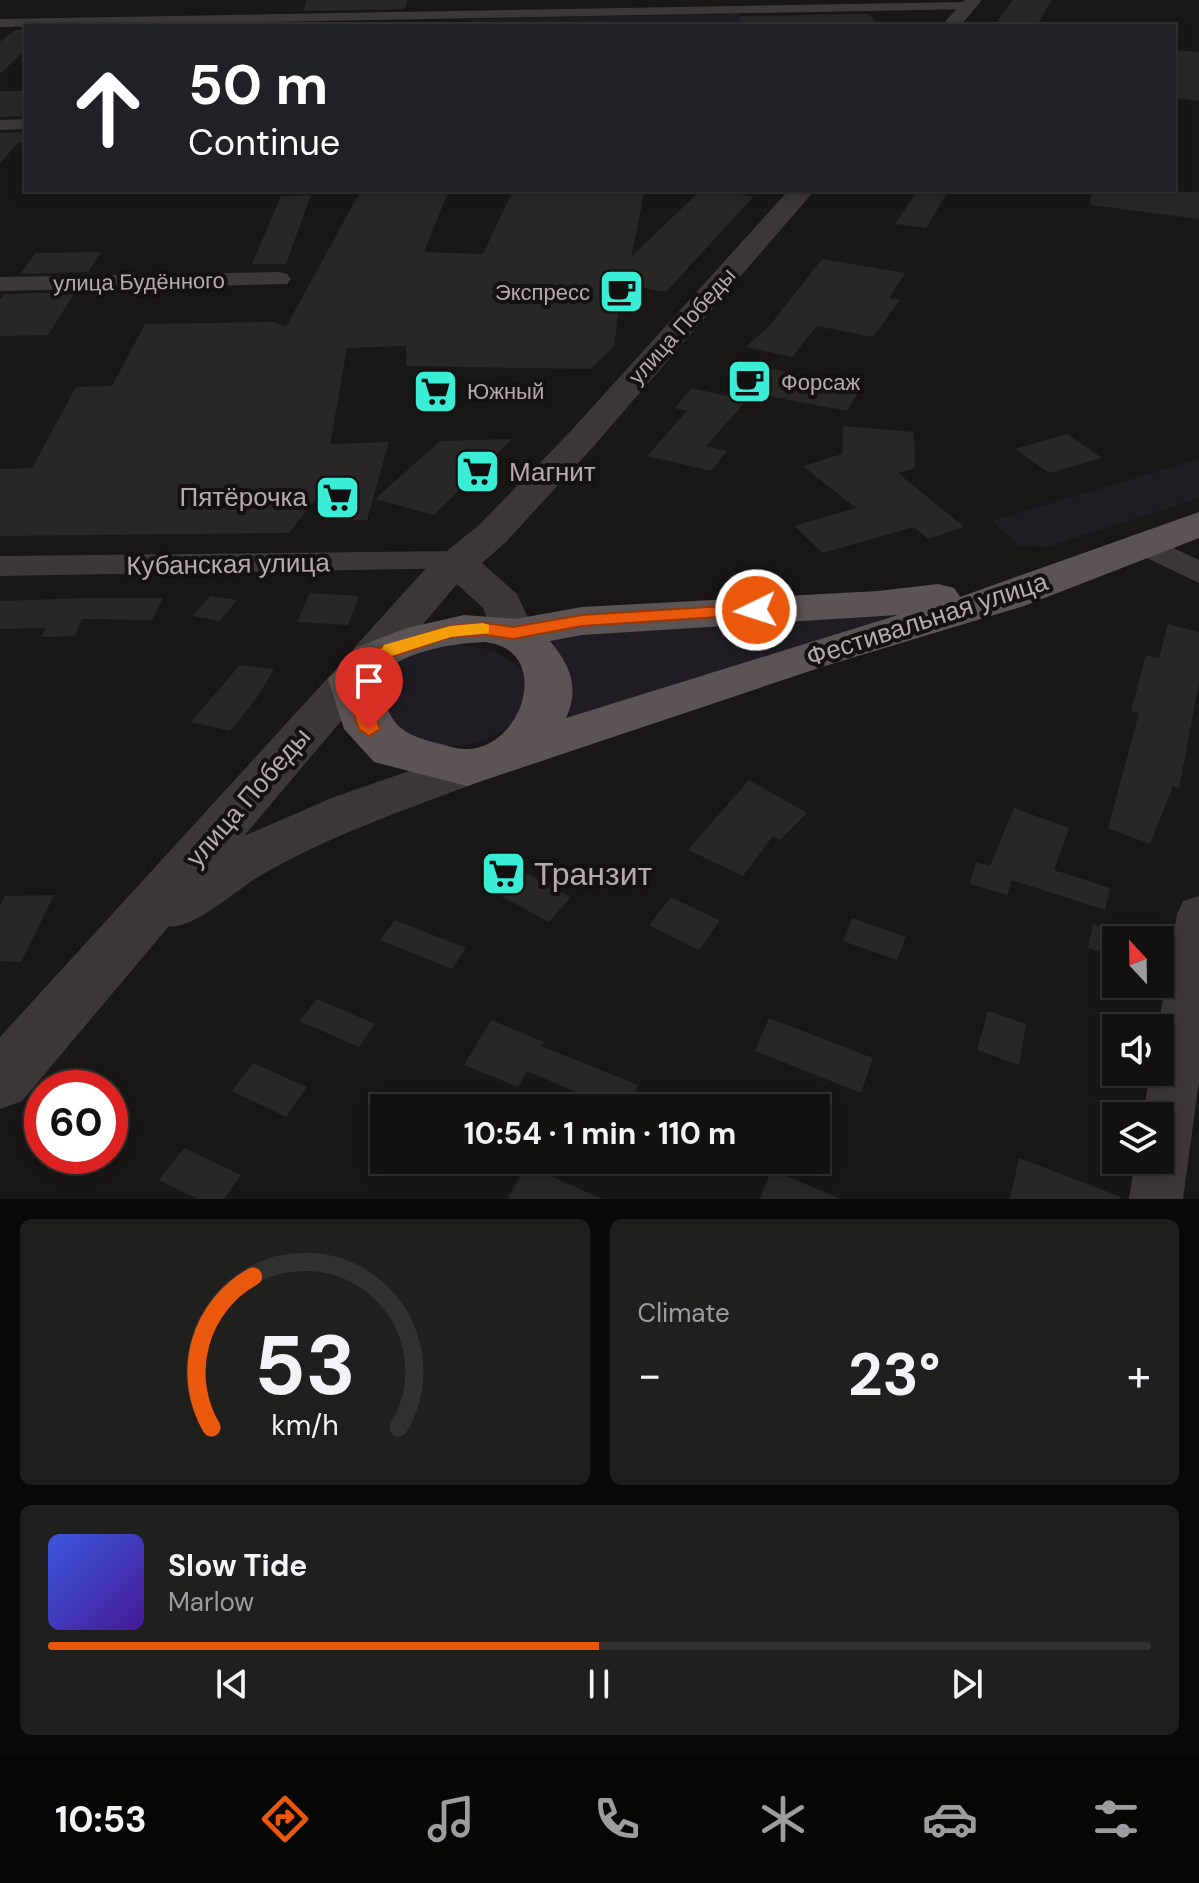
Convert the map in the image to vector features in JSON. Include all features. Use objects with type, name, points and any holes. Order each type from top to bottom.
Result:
[{"type":"main road","name":"Фестивальная улица","points":[[508,618],[582,621],[929,599],[1028,577],[1199,524]]},
{"type":"main road","name":"Фестивальная улица","points":[[488,761],[809,656],[1008,597],[1128,548]]},
{"type":"main road","points":[[508,618],[549,672],[551,695],[538,724],[488,761],[392,750],[369,729],[361,668],[450,631],[485,629],[508,618]]},
{"type":"street","points":[[0,23],[226,23],[456,14],[970,3]]},
{"type":"street","points":[[952,24],[970,3]]},
{"type":"street","points":[[0,125],[24,124]]},
{"type":"street","name":"улица Победы","points":[[0,1081],[456,561],[492,534],[580,441],[801,192]]},
{"type":"street","name":"улица Будённого","points":[[0,284],[279,279]]},
{"type":"street","points":[[1128,548],[1199,573]]},
{"type":"street","points":[[456,561],[508,618]]},
{"type":"street","name":"Кубанская улица","points":[[0,566],[456,561]]},
{"type":"street","name":"улица Победы","points":[[104,961],[203,883],[261,848],[488,761]]},
{"type":"street","points":[[1156,1199],[1199,914]]},
{"type":"shaded area","points":[[740,14],[740,24],[471,24],[471,19]]},
{"type":"shaded area","points":[[1199,459],[1199,498],[1047,547],[1020,546],[992,521]]},
{"type":"shaded area","points":[[896,615],[570,721],[568,683],[550,634]]},
{"type":"shaded area","points":[[448,644],[492,651],[510,660],[528,677],[520,719],[482,741],[470,744],[414,744],[371,700],[383,676],[400,661]]},
{"type":"building","points":[[307,0],[407,0],[405,9],[303,11]]},
{"type":"building","points":[[1013,0],[1052,0],[1037,24],[995,24]]},
{"type":"building","points":[[868,14],[878,24],[740,24],[740,16]]},
{"type":"building","points":[[15,30],[24,30],[24,51],[0,74],[0,42]]},
{"type":"building","points":[[1176,50],[1199,52],[1199,101],[1176,98]]},
{"type":"building","points":[[0,91],[24,91],[24,116],[0,117]]},
{"type":"building","points":[[24,132],[24,142],[18,143],[0,163],[0,133]]},
{"type":"building","points":[[360,192],[448,192],[424,252],[483,254],[512,192],[645,192],[631,257],[699,192],[754,196],[666,292],[622,284],[614,347],[590,369],[406,366],[406,346],[347,348],[330,444],[389,442],[367,520],[321,519],[329,503],[318,496],[289,533],[0,536],[0,469],[32,468],[76,387],[112,386],[145,324],[274,322],[286,327]]},
{"type":"building","points":[[917,192],[948,192],[926,228],[895,224]]},
{"type":"building","points":[[1091,192],[1199,192],[1199,219],[1090,205]]},
{"type":"building","points":[[311,195],[286,264],[252,264],[281,196]]},
{"type":"building","points":[[101,252],[88,272],[20,274],[36,253]]},
{"type":"building","points":[[822,259],[905,273],[889,298],[900,300],[873,337],[817,326],[792,357],[746,347],[770,325]]},
{"type":"building","points":[[75,292],[48,335],[0,336],[0,300],[5,294]]},
{"type":"building","points":[[762,367],[862,387],[847,411],[743,391]]},
{"type":"building","points":[[691,388],[747,400],[706,446],[727,451],[711,471],[647,456],[687,411],[675,408]]},
{"type":"building","points":[[843,426],[914,432],[915,468],[898,473],[964,527],[928,539],[914,527],[823,553],[794,526],[856,508],[803,466],[842,454]]},
{"type":"building","points":[[1067,434],[1102,458],[1049,473],[1015,449]]},
{"type":"building","points":[[512,439],[434,515],[375,499],[440,441]]},
{"type":"building","points":[[310,593],[359,596],[348,625],[297,622]]},
{"type":"building","points":[[210,596],[237,600],[220,621],[193,616]]},
{"type":"building","points":[[163,598],[152,620],[82,619],[75,636],[41,637],[46,628],[0,629],[0,601]]},
{"type":"building","points":[[1168,624],[1199,632],[1199,683],[1179,788],[1173,786],[1150,844],[1108,828],[1139,713],[1131,711],[1146,655],[1159,658]]},
{"type":"building","points":[[240,665],[274,669],[256,699],[230,731],[191,722]]},
{"type":"building","points":[[749,780],[807,813],[780,840],[773,836],[743,876],[688,850]]},
{"type":"building","points":[[1014,808],[1069,828],[1054,870],[1110,888],[1105,910],[1011,880],[1008,895],[970,884],[976,862],[990,866]]},
{"type":"building","points":[[511,865],[571,897],[549,922],[488,889]]},
{"type":"building","points":[[54,895],[21,962],[0,961],[0,906],[5,896]]},
{"type":"building","points":[[671,897],[720,921],[699,950],[649,925]]},
{"type":"building","points":[[852,918],[906,937],[897,960],[843,941]]},
{"type":"building","points":[[395,920],[466,948],[452,969],[380,940]]},
{"type":"building","points":[[1093,924],[1102,927],[1102,952],[1088,948]]},
{"type":"building","points":[[317,999],[375,1024],[359,1047],[299,1021]]},
{"type":"building","points":[[988,1011],[1026,1024],[1019,1065],[977,1050]]},
{"type":"building","points":[[769,1018],[873,1058],[861,1093],[755,1051]]},
{"type":"building","points":[[491,1020],[544,1042],[541,1046],[638,1085],[633,1094],[580,1094],[527,1071],[518,1087],[464,1065]]},
{"type":"building","points":[[253,1063],[307,1087],[286,1117],[232,1091]]},
{"type":"building","points":[[184,1148],[241,1175],[224,1199],[198,1199],[159,1180]]},
{"type":"building","points":[[1019,1158],[1121,1197],[1010,1199]]},
{"type":"building","points":[[521,1174],[546,1174],[602,1199],[508,1199]]},
{"type":"building","points":[[769,1174],[781,1174],[839,1198],[839,1199],[760,1199]]},
{"type":"slow traffic","points":[[391,650],[450,631],[483,629]]},
{"type":"place","name":"Экспресс","points":[[621,292]]},
{"type":"place","name":"Форсаж","points":[[750,382]]},
{"type":"place","name":"Южный","points":[[436,391]]},
{"type":"place","name":"Магнит","points":[[478,472]]},
{"type":"place","name":"Пятёрочка","points":[[338,497]]},
{"type":"place","name":"Транзит","points":[[503,874]]},
{"type":"route","points":[[369,729],[352,679],[370,658],[410,642],[450,631],[485,629],[513,633],[582,621],[756,610]]}]
